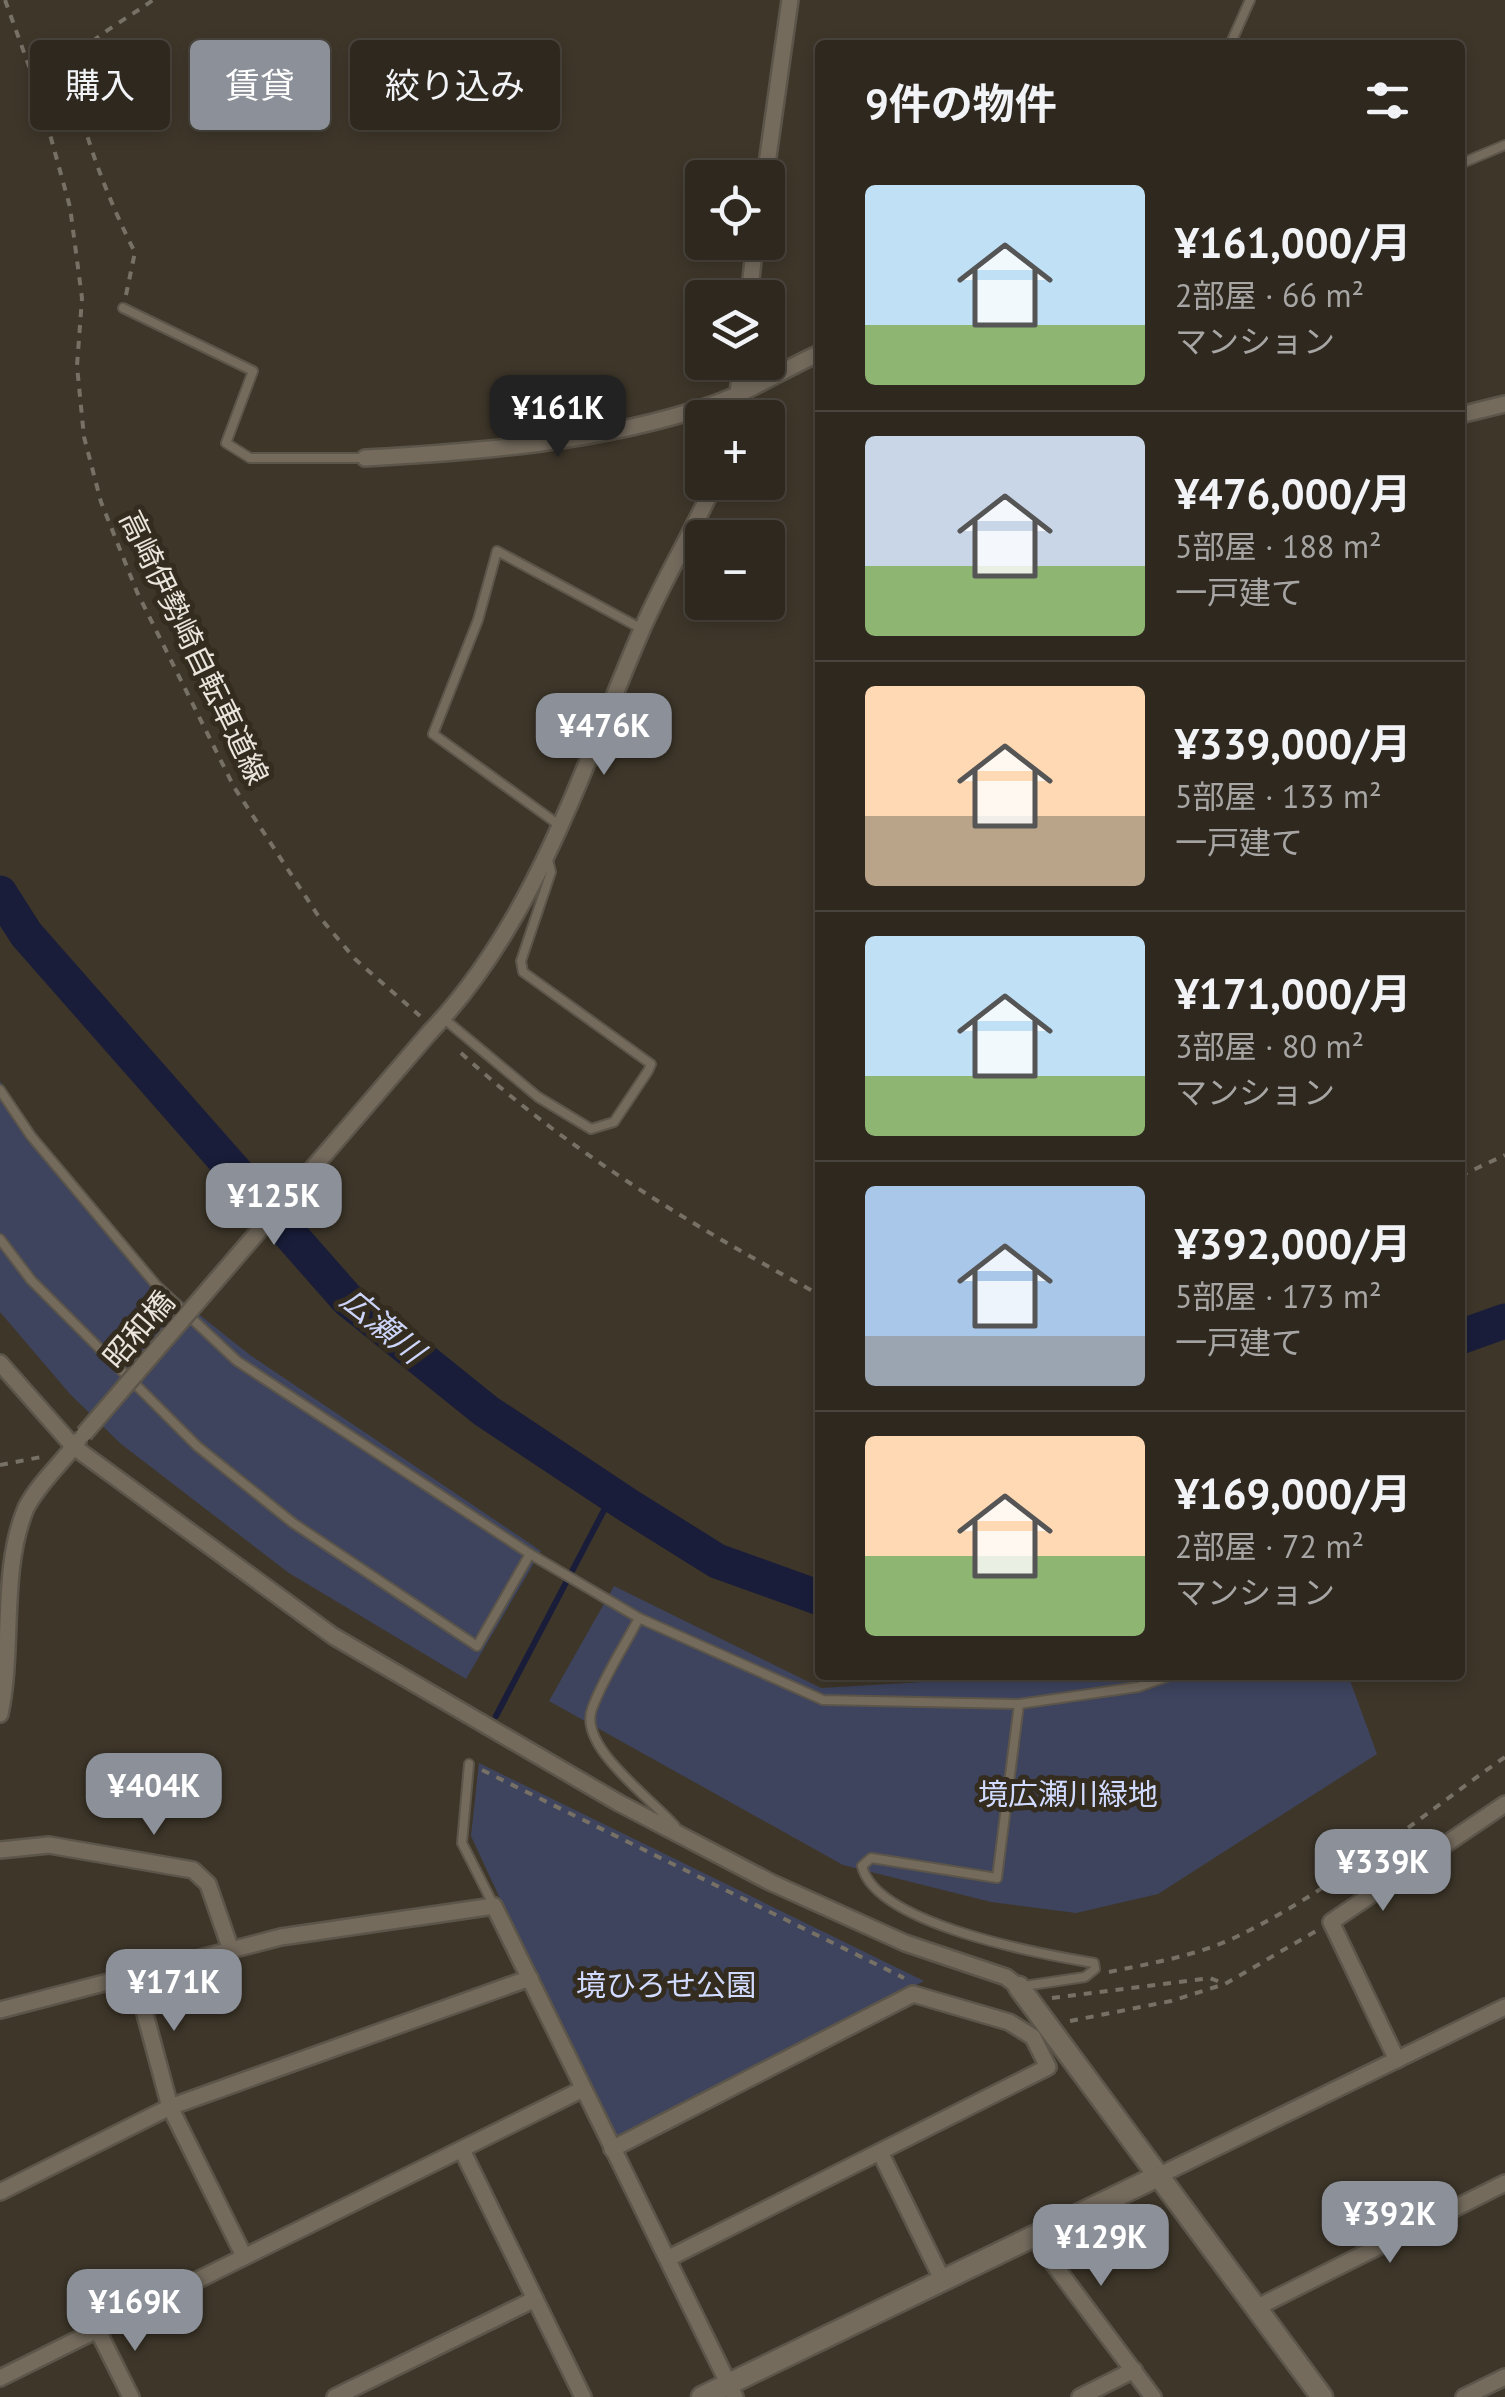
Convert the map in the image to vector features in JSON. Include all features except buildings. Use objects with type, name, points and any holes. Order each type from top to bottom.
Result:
[{"type":"street","points":[[767,160],[790,0]]},
{"type":"street","points":[[365,458],[572,435],[678,415],[737,396],[815,356]]},
{"type":"street","points":[[737,400],[739,380]]},
{"type":"street","points":[[1465,414],[1505,404]]},
{"type":"street","name":"昭和橋","points":[[0,1714],[6,1686],[14,1540],[27,1508],[79,1440],[427,1027],[443,1018],[486,965],[547,856],[642,629],[705,500]]},
{"type":"street","points":[[0,1362],[79,1440],[333,1636],[684,1838],[866,1927],[1006,1976],[1024,1993],[1322,2397]]},
{"type":"street","points":[[1398,2060],[1332,1922],[1505,1804]]},
{"type":"street","points":[[0,1850],[49,1844],[193,1870],[208,1884],[231,1950]]},
{"type":"street","points":[[0,2010],[281,1937],[494,1906],[732,2391]]},
{"type":"street","points":[[134,1974],[170,2107],[244,2256]]},
{"type":"street","points":[[0,2192],[170,2107],[530,1978]]},
{"type":"street","points":[[612,2149],[913,1994],[1010,2022],[1033,2037],[1048,2067],[669,2258]]},
{"type":"street","points":[[702,2397],[732,2391],[942,2279],[1505,2007]]},
{"type":"street","points":[[0,2378],[583,2089]]},
{"type":"street","points":[[462,2150],[583,2397]]},
{"type":"street","points":[[880,2152],[942,2279]]},
{"type":"street","points":[[1256,2308],[1505,2183]]},
{"type":"street","points":[[1032,2235],[1153,2397]]},
{"type":"street","points":[[335,2397],[535,2299]]},
{"type":"street","points":[[98,2331],[131,2397]]},
{"type":"street","points":[[1080,2397],[1134,2370]]},
{"type":"street","points":[[1464,2397],[1505,2376]]},
{"type":"lane","points":[[1232,40],[1250,0]]},
{"type":"lane","points":[[1465,162],[1505,146]]},
{"type":"lane","points":[[123,308],[253,370],[226,443],[250,458],[365,458]]},
{"type":"lane","points":[[560,825],[433,734],[478,620],[497,551],[642,629]]},
{"type":"lane","points":[[443,1018],[538,1097],[591,1129],[614,1122],[648,1071],[651,1064],[523,972],[521,961],[551,872],[547,856]]},
{"type":"lane","points":[[0,1090],[31,1136],[158,1286],[237,1360],[530,1554],[640,1618],[823,1700],[1019,1704],[1138,1688],[1159,1680]]},
{"type":"lane","points":[[0,1239],[31,1280],[197,1446],[293,1523],[477,1646],[530,1554]]},
{"type":"lane","points":[[640,1618],[590,1713],[592,1735],[606,1758],[657,1804],[684,1838]]},
{"type":"lane","points":[[1019,1704],[997,1878],[871,1858],[862,1866],[865,1881],[882,1900],[1005,1949],[1094,1963],[1095,1969],[1085,1977],[1024,1993]]},
{"type":"lane","points":[[469,1764],[462,1844],[494,1906]]},
{"type":"path","name":"高崎伊勢崎自転車道線","points":[[5,0],[38,91],[70,207],[82,298],[78,366],[84,437],[108,520],[137,592],[234,788],[318,914],[355,958],[427,1027]]},
{"type":"path","points":[[123,308],[135,252],[113,213],[88,141],[75,70],[80,54],[153,0]]},
{"type":"path","points":[[454,1046],[584,1156],[686,1221],[815,1292]]},
{"type":"path","points":[[1465,1174],[1505,1155]]},
{"type":"path","points":[[0,1465],[24,1463],[79,1440]]},
{"type":"path","points":[[1085,1977],[1184,1956],[1234,1938],[1303,1899],[1505,1756]]},
{"type":"path","points":[[1024,1993],[1210,1978],[1225,1984]]},
{"type":"green space","points":[[0,1081],[38,1137],[162,1285],[250,1355],[541,1551],[466,1679],[289,1573],[121,1444],[70,1394],[0,1312]]},
{"type":"green space","name":"境広瀬川緑地","points":[[614,1586],[821,1688],[958,1680],[1350,1680],[1377,1754],[1158,1894],[1076,1913],[991,1902],[843,1865],[549,1701]]},
{"type":"green space","name":"境ひろせ公園","points":[[479,1763],[924,1981],[613,2143],[471,1836]]},
{"type":"waterway","name":"広瀬川","points":[[0,893],[26,934],[347,1299],[486,1411],[629,1506],[717,1561],[815,1596]]},
{"type":"waterway","name":"広瀬川","points":[[1465,1335],[1505,1321]]},
{"type":"waterway","points":[[496,1716],[612,1495]]}]
